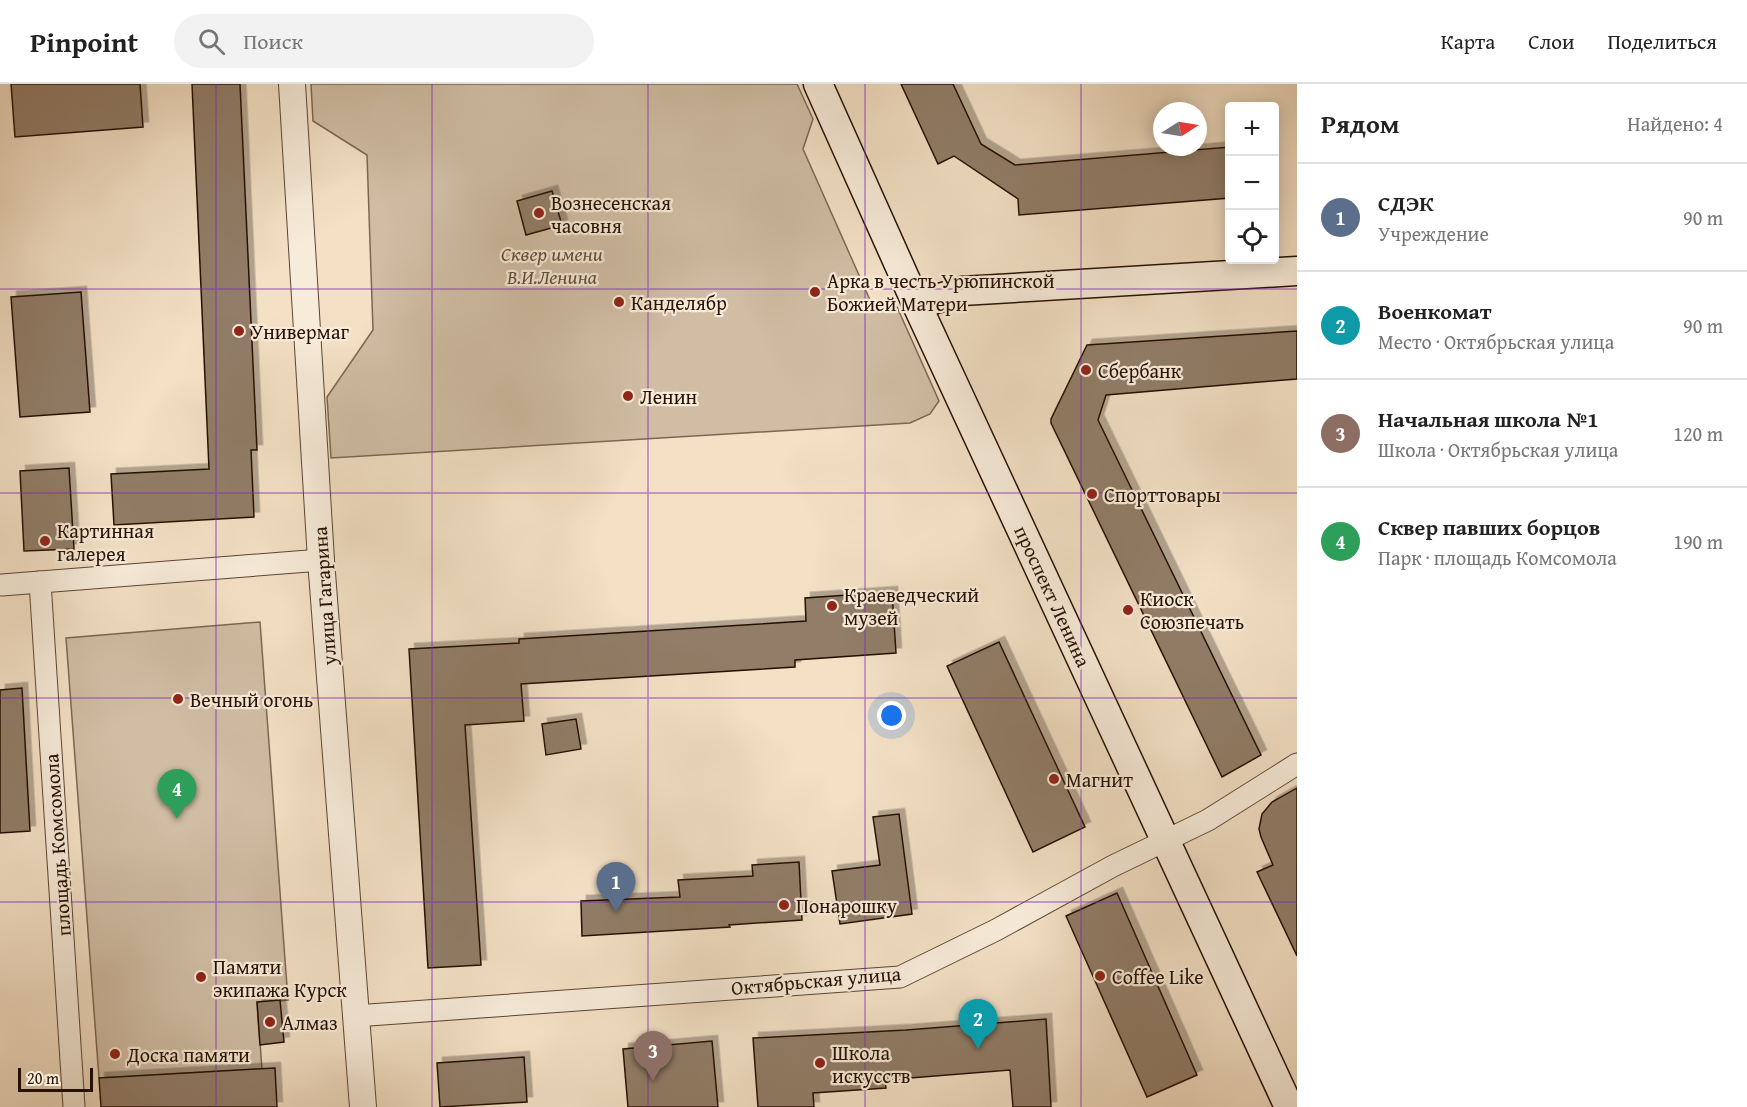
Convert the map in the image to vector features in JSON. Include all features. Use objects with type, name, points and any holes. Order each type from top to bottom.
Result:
[{"type":"main road","name":"проспект Ленина","points":[[818,84],[917,305],[1289,1107]]},
{"type":"main road","points":[[917,305],[962,291],[1297,271]]},
{"type":"street","name":"улица Гагарина","points":[[292,84],[321,560],[363,1107]]},
{"type":"street","points":[[2,585],[321,560]]},
{"type":"street","name":"площадь Комсомола","points":[[40,582],[74,1107]]},
{"type":"street","name":"Октябрьская улица","points":[[355,1016],[900,976],[996,930],[1113,866],[1208,820],[1297,764]]},
{"type":"green space","name":"Сквер имени В.И.Ленина","points":[[311,84],[797,84],[813,119],[803,149],[874,309],[897,307],[939,401],[930,414],[910,423],[331,458],[327,397],[373,330],[367,155],[313,121]]},
{"type":"green space","points":[[260,622],[288,1000],[257,1003],[262,1069],[99,1078],[66,638]]},
{"type":"building","points":[[11,84],[140,84],[143,127],[15,137]]},
{"type":"building","points":[[192,84],[240,84],[257,450],[251,450],[254,517],[114,525],[111,474],[209,469]]},
{"type":"building","points":[[901,84],[953,84],[981,144],[1015,165],[1153,153],[1153,156],[1207,156],[1207,149],[1225,147],[1225,198],[1019,215],[1018,199],[954,156],[938,164]]},
{"type":"building","name":"Вознесенская часовня","points":[[552,191],[562,225],[526,235],[517,201]]},
{"type":"building","points":[[81,292],[90,412],[20,417],[11,297]]},
{"type":"building","points":[[1297,331],[1297,379],[1106,395],[1098,420],[1261,755],[1222,777],[1051,419],[1087,345]]},
{"type":"building","points":[[69,468],[74,549],[24,551],[20,471]]},
{"type":"building","points":[[892,592],[896,653],[795,660],[795,667],[521,684],[524,721],[465,725],[481,965],[428,968],[409,649],[519,643],[519,639],[806,621],[805,598]]},
{"type":"building","points":[[999,642],[1085,827],[1033,852],[947,666]]},
{"type":"building","points":[[22,688],[30,831],[0,833],[0,690]]},
{"type":"building","points":[[576,719],[581,749],[546,755],[542,724]]},
{"type":"building","points":[[1297,788],[1297,956],[1257,872],[1273,865],[1259,829],[1262,814],[1272,802]]},
{"type":"building","points":[[899,814],[912,914],[840,924],[832,871],[880,865],[873,817]]},
{"type":"building","points":[[799,862],[802,920],[582,936],[581,901],[680,897],[678,880],[753,876],[752,865]]},
{"type":"building","points":[[1117,893],[1197,1075],[1147,1097],[1066,916]]},
{"type":"building","name":"Алмаз","points":[[280,1000],[284,1042],[260,1045],[257,1002]]},
{"type":"building","points":[[1046,1019],[1051,1107],[1013,1107],[1010,1070],[885,1080],[886,1088],[813,1093],[814,1107],[758,1107],[753,1038],[906,1030]]},
{"type":"building","points":[[712,1041],[718,1107],[628,1107],[623,1049]]},
{"type":"building","points":[[524,1057],[527,1102],[440,1107],[437,1063]]},
{"type":"building","points":[[275,1068],[277,1107],[101,1107],[99,1078]]},
{"type":"place","name":"Вознесенская часовня","points":[[539,213]]},
{"type":"place","name":"Арка в честь Урюпинской Божией Матери","points":[[815,292]]},
{"type":"place","name":"Канделябр","points":[[619,302]]},
{"type":"place","name":"Универмаг","points":[[239,331]]},
{"type":"place","name":"Сбербанк","points":[[1086,370]]},
{"type":"place","name":"Ленин","points":[[628,396]]},
{"type":"place","name":"Спорттовары","points":[[1092,494]]},
{"type":"place","name":"Картинная галерея","points":[[45,541]]},
{"type":"place","name":"Краеведческий музей","points":[[832,606]]},
{"type":"place","name":"Киоск Союзпечать","points":[[1128,610]]},
{"type":"place","name":"Вечный огонь","points":[[178,699]]},
{"type":"place","name":"Магнит","points":[[1054,779]]},
{"type":"place","name":"Сквер павших борцов","points":[[177,819]]},
{"type":"place","name":"Понарошку","points":[[784,905]]},
{"type":"place","name":"СДЭК","points":[[616,912]]},
{"type":"place","name":"Coffee Like","points":[[1100,976]]},
{"type":"place","name":"Памяти экипажа Курск","points":[[201,977]]},
{"type":"place","name":"Алмаз","points":[[270,1022]]},
{"type":"place","name":"Военкомат","points":[[978,1049]]},
{"type":"place","name":"Доска памяти","points":[[115,1054]]},
{"type":"place","name":"Школа искусств","points":[[820,1063]]},
{"type":"place","name":"Начальная школа №1","points":[[653,1081]]}]
